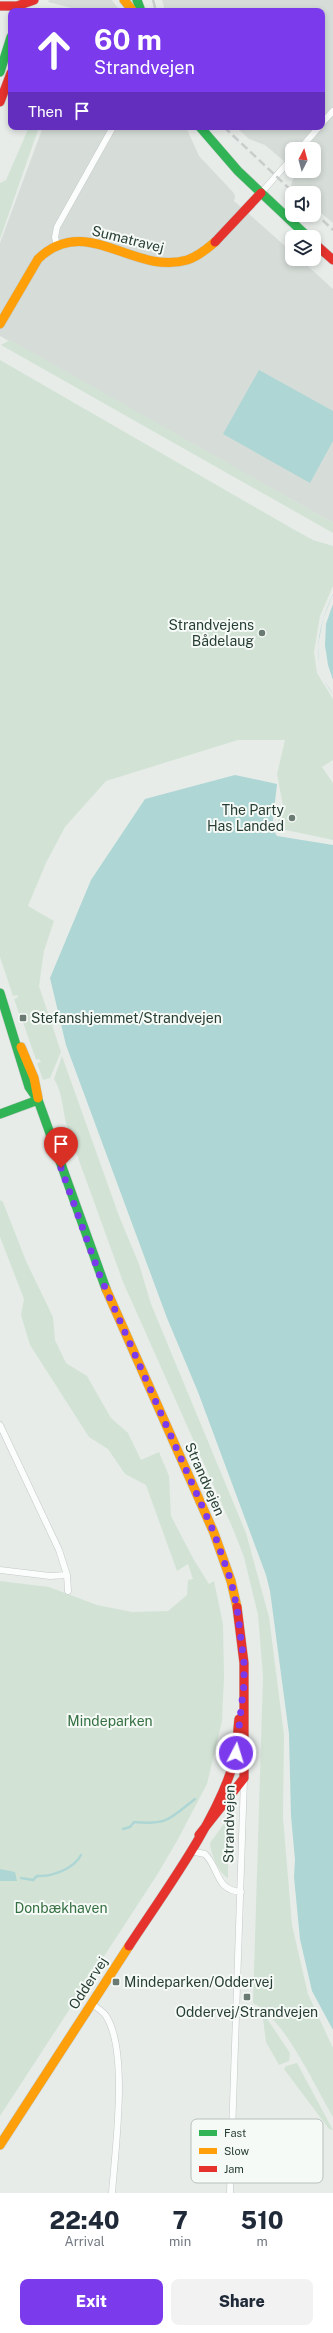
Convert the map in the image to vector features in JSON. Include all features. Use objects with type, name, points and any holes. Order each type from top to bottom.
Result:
[{"type":"street","points":[[7,8],[22,5],[35,0]]},
{"type":"street","points":[[124,0],[131,8]]},
{"type":"street","points":[[0,72],[8,47]]},
{"type":"street","points":[[0,102],[8,81]]},
{"type":"street","points":[[325,119],[333,110]]},
{"type":"street","points":[[57,246],[55,237],[57,227],[111,130]]},
{"type":"street","points":[[202,130],[218,150],[301,230]]},
{"type":"street","points":[[306,142],[316,130]]},
{"type":"street","points":[[261,193],[285,166]]},
{"type":"street","name":"Sumatravej","points":[[0,324],[36,264],[45,253],[57,246],[87,241],[104,245],[154,262],[172,263],[186,260],[200,254],[219,237],[261,193]]},
{"type":"street","points":[[321,249],[333,260]]},
{"type":"street","name":"Strandvejen","points":[[0,993],[14,1034],[20,1061],[29,1087],[38,1100],[100,1276],[223,1556],[237,1608],[244,1684],[244,1778],[233,2119]]},
{"type":"street","points":[[0,1114],[38,1100]]},
{"type":"street","points":[[0,1425],[59,1550],[67,1575],[68,1592]]},
{"type":"street","points":[[0,1570],[50,1576],[67,1575]]},
{"type":"street","name":"Oddervej","points":[[0,2145],[190,1851],[222,1790],[234,1760],[244,1684]]},
{"type":"street","name":"Oddervej","points":[[198,1835],[223,1807],[244,1778]]},
{"type":"street","name":"Strandvejen","points":[[190,1851],[202,1852],[205,1854],[224,1886],[232,1891],[241,1892]]},
{"type":"street","points":[[92,2004],[105,2014],[108,2019],[115,2047],[119,2111],[112,2193]]},
{"type":"street","name":"Strandvejen","points":[[230,2183],[230,2193]]},
{"type":"shaded area","points":[[49,0],[112,0],[118,8],[72,8],[48,2]]},
{"type":"shaded area","points":[[162,0],[333,0],[333,223],[321,213],[321,186],[291,186],[293,178],[321,178],[321,142],[285,142],[285,162],[265,145],[249,139],[239,130],[325,130],[325,8],[164,8]]},
{"type":"shaded area","points":[[42,130],[187,130],[199,156],[233,192],[235,196],[234,201],[285,246],[285,266],[308,266],[333,289],[333,523],[0,336],[0,243]]},
{"type":"green space","points":[[28,130],[38,130],[0,239],[0,183],[6,180]]},
{"type":"green space","points":[[10,340],[333,523],[333,533],[1,345]]},
{"type":"green space","points":[[0,360],[293,529],[313,540],[333,546],[333,586],[320,616],[314,652],[317,673],[333,699],[333,760],[322,767],[333,783],[333,840],[276,828],[283,806],[277,774],[285,740],[238,740],[106,781],[65,827],[46,863],[28,906],[54,921],[44,951],[39,986],[61,1052],[50,1078],[43,1080],[37,1063],[41,1062],[39,1059],[36,1060],[23,1022],[26,1021],[24,1015],[20,1016],[14,999],[18,997],[17,995],[13,996],[0,957]]},
{"type":"green space","points":[[62,1056],[119,1216],[139,1264],[151,1304],[246,1533],[269,1617],[284,1735],[283,1818],[292,1925],[308,1994],[333,2048],[333,2117],[288,2038],[265,2012],[253,2003],[263,1677],[258,1615],[244,1557],[233,1529],[123,1282],[68,1130],[60,1091],[54,1079]]},
{"type":"green space","name":"Mindeparken","points":[[0,1200],[3,1202],[26,1261],[53,1317],[55,1340],[66,1363],[87,1376],[111,1418],[128,1433],[141,1460],[159,1452],[169,1476],[171,1516],[194,1560],[209,1584],[214,1581],[223,1624],[224,1677],[222,1721],[207,1784],[157,1875],[0,2116],[0,1581],[49,1587],[97,1605],[132,1612],[168,1611],[187,1595],[188,1580],[193,1579],[188,1564],[177,1571],[146,1485],[125,1474],[108,1449],[89,1437],[30,1345],[21,1315],[24,1299],[0,1237]]},
{"type":"green space","points":[[231,1814],[231,1836],[228,1836],[228,1878],[221,1872],[212,1852],[210,1843]]},
{"type":"green space","points":[[256,2010],[266,2017],[290,2053],[289,2061],[279,2065],[266,2042],[263,2019],[257,2016],[253,2018],[253,2012]]},
{"type":"green space","points":[[297,2063],[333,2130],[329,2129],[284,2069],[286,2066]]},
{"type":"water","points":[[259,370],[333,411],[333,441],[310,483],[223,434]]},
{"type":"water","points":[[333,594],[333,694],[325,682],[321,670],[318,658],[318,645],[323,619]]},
{"type":"water","points":[[235,775],[277,784],[272,828],[277,836],[333,845],[333,2030],[312,1991],[300,1939],[294,1877],[295,1860],[291,1816],[289,1734],[270,1591],[266,1575],[198,1392],[167,1318],[66,1045],[50,978],[91,880],[145,799]]},
{"type":"water","points":[[0,1869],[15,1872],[17,1881],[0,1881]]},
{"type":"pier","points":[[333,594],[333,604],[326,624],[325,645],[328,665],[333,680],[333,694],[323,679],[319,668],[318,645],[323,619]]},
{"type":"waterway","points":[[123,1829],[130,1827],[134,1822],[146,1823],[168,1819],[195,1799]]},
{"type":"waterway","points":[[21,1878],[33,1880],[37,1876],[49,1875],[62,1871],[78,1860],[81,1855]]},
{"type":"railway","points":[[153,0],[155,8]]},
{"type":"railway","points":[[227,130],[287,186]]},
{"type":"railway","points":[[321,219],[333,230]]},
{"type":"traffic: fast","points":[[137,0],[140,8]]},
{"type":"traffic: fast","points":[[0,72],[8,47]]},
{"type":"traffic: fast","points":[[203,130],[238,171],[301,230]]},
{"type":"traffic: fast","points":[[0,993],[29,1087],[38,1100],[106,1289]]},
{"type":"traffic: fast","points":[[0,1114],[38,1100]]},
{"type":"traffic: slow","points":[[124,0],[131,8]]},
{"type":"traffic: slow","points":[[0,324],[38,259],[56,246],[74,242],[92,243],[148,260],[167,263],[191,259],[215,242]]},
{"type":"traffic: slow","points":[[21,1047],[34,1078],[38,1098]]},
{"type":"traffic: slow","points":[[106,1289],[214,1533],[231,1581],[237,1607]]},
{"type":"traffic: slow","points":[[0,2145],[129,1946]]},
{"type":"traffic: jam","points":[[0,6],[17,6],[34,0]]},
{"type":"traffic: jam","points":[[0,102],[8,81]]},
{"type":"traffic: jam","points":[[215,242],[261,193]]},
{"type":"traffic: jam","points":[[321,249],[333,260]]},
{"type":"traffic: jam","points":[[199,1835],[244,1778],[244,1663],[237,1607]]},
{"type":"traffic: jam","points":[[129,1946],[173,1880],[203,1832],[216,1807],[234,1761],[237,1746],[239,1719]]},
{"type":"place","name":"Strandvejens Bådelaug","points":[[262,633]]},
{"type":"place","name":"The Party Has Landed","points":[[292,818]]},
{"type":"place","name":"Stefanshjemmet/Strandvejen","points":[[23,1018]]},
{"type":"place","name":"Mindeparken/Oddervej","points":[[116,1982]]},
{"type":"place","name":"Oddervej/Strandvejen","points":[[247,1997]]},
{"type":"route","points":[[61,1168],[100,1276],[214,1533],[231,1581],[237,1608],[244,1663],[244,1684],[236,1753]]},
{"type":"park label","name":"Donbækhaven","points":[[61,1908]]}]
